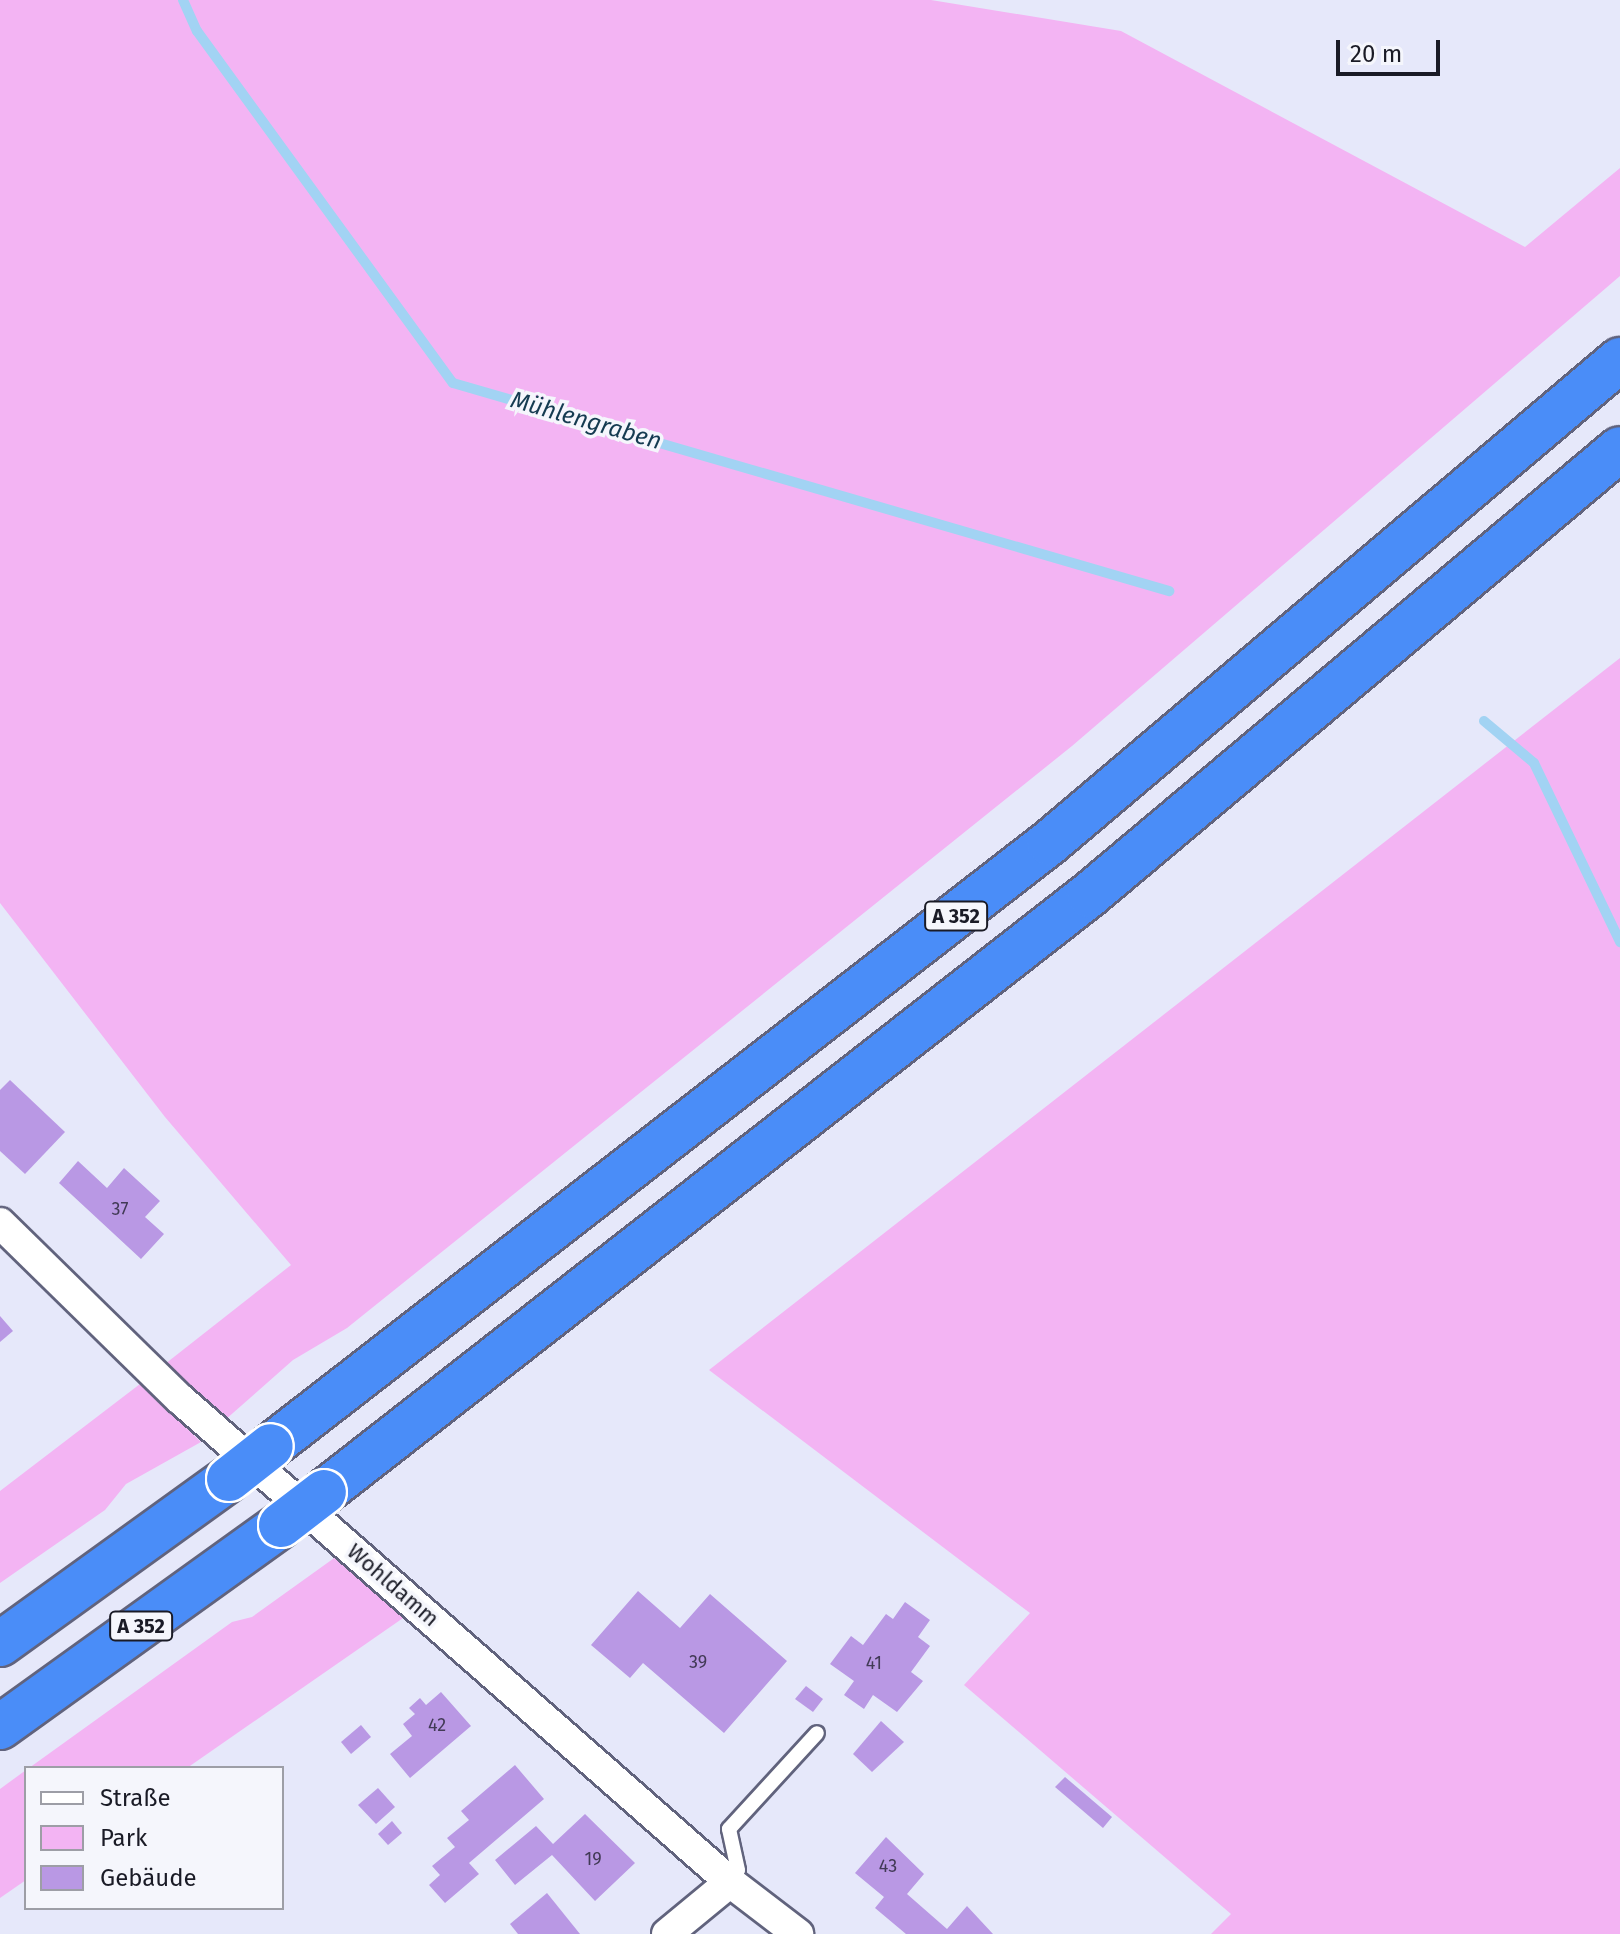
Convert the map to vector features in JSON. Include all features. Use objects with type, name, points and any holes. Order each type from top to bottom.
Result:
[{"type":"highway","name":"A 352","points":[[0,1644],[229,1479],[1049,843],[1620,360]]},
{"type":"highway","name":"A 352","points":[[0,1727],[281,1525],[1089,895],[1620,449]]},
{"type":"street","name":"Wohldamm","points":[[0,1223],[180,1399],[730,1882],[798,1934]]},
{"type":"street","points":[[667,1934],[730,1882]]},
{"type":"lane","points":[[730,1882],[738,1870],[729,1829],[817,1733]]},
{"type":"green space","points":[[0,0],[931,0],[1121,31],[1525,247],[1620,168],[1620,276],[1072,746],[347,1328],[293,1360],[225,1420],[165,1364],[291,1265],[165,1117],[0,903]]},
{"type":"green space","points":[[1620,658],[1620,1934],[1211,1934],[1231,1914],[964,1685],[1030,1613],[709,1370]]},
{"type":"green space","points":[[140,1384],[201,1442],[126,1484],[105,1510],[0,1583],[0,1491]]},
{"type":"green space","points":[[337,1556],[406,1616],[190,1766],[32,1766],[232,1622],[252,1617]]},
{"type":"green space","points":[[24,1771],[24,1881],[0,1898],[0,1789]]},
{"type":"building","points":[[10,1080],[65,1132],[25,1174],[0,1151],[0,1090]]},
{"type":"building","points":[[78,1161],[107,1188],[124,1168],[160,1201],[145,1217],[164,1234],[141,1259],[59,1183]]},
{"type":"building","points":[[0,1316],[13,1331],[0,1342]]},
{"type":"building","points":[[638,1591],[680,1628],[710,1594],[787,1661],[724,1733],[643,1663],[630,1678],[591,1645]]},
{"type":"building","points":[[905,1602],[930,1620],[918,1637],[930,1646],[911,1672],[923,1681],[897,1712],[873,1695],[864,1709],[844,1695],[854,1681],[830,1664],[851,1636],[863,1645],[886,1614],[893,1619]]},
{"type":"building","points":[[806,1686],[823,1699],[813,1712],[795,1699]]},
{"type":"building","points":[[441,1692],[471,1726],[410,1778],[390,1754],[412,1736],[403,1724],[415,1714],[409,1708],[420,1698],[426,1705]]},
{"type":"building","points":[[881,1721],[904,1742],[872,1772],[853,1754]]},
{"type":"building","points":[[361,1725],[371,1737],[351,1754],[341,1742]]},
{"type":"building","points":[[515,1765],[544,1799],[469,1863],[479,1874],[445,1903],[429,1885],[440,1875],[432,1866],[455,1847],[447,1838],[469,1820],[461,1811]]},
{"type":"building","points":[[1065,1777],[1112,1817],[1103,1828],[1055,1787]]},
{"type":"building","points":[[378,1788],[395,1807],[376,1824],[358,1805]]},
{"type":"building","points":[[585,1814],[635,1863],[595,1901],[552,1855],[515,1885],[495,1860],[536,1826],[553,1844]]},
{"type":"building","points":[[392,1821],[402,1833],[388,1845],[378,1834]]},
{"type":"building","points":[[886,1837],[924,1874],[907,1894],[947,1929],[967,1906],[993,1934],[906,1934],[875,1908],[884,1897],[855,1873]]},
{"type":"building","points":[[547,1893],[580,1934],[518,1934],[510,1924]]},
{"type":"waterway","name":"Mühlengraben","points":[[183,0],[197,31],[453,383],[1169,591]]},
{"type":"waterway","name":"Mühlengraben","points":[[1484,721],[1534,763],[1620,942]]}]
